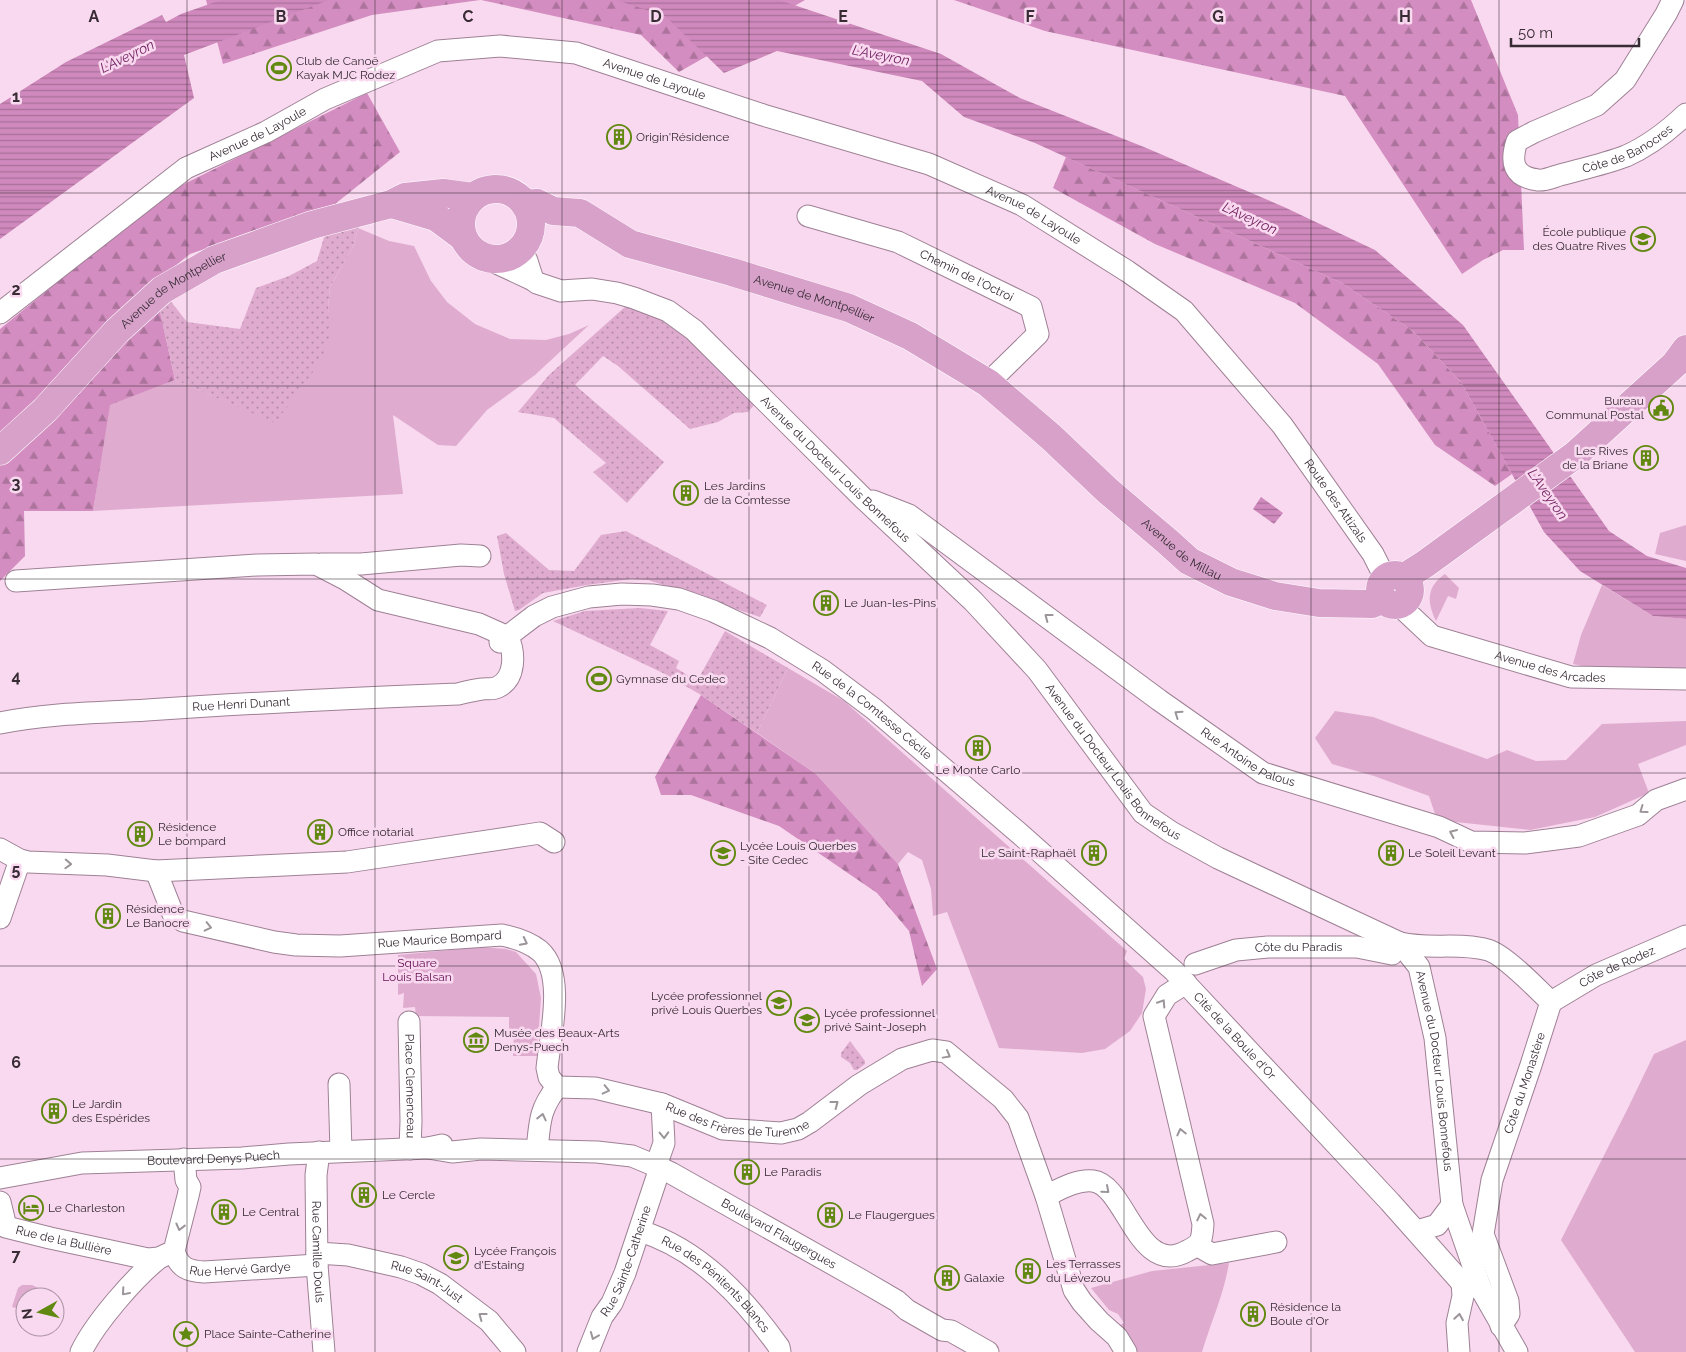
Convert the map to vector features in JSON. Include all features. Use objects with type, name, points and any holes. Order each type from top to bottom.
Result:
[{"type":"main road","points":[[525,243],[531,226],[530,215],[525,204],[517,196],[506,190],[483,191],[473,197],[466,205],[460,226],[462,237],[468,247],[477,255],[488,259],[500,260],[512,256],[525,243],[553,211]]},
{"type":"main road","name":"Avenue de Montpellier","points":[[0,451],[46,410],[117,331],[162,290],[214,260],[321,222],[390,204],[405,197],[443,193],[473,197]]},
{"type":"main road","name":"Avenue de Montpellier","points":[[525,204],[537,203],[553,211],[580,213],[630,244],[732,272],[849,308],[910,336],[988,383],[1051,438]]},
{"type":"main road","points":[[390,204],[436,217],[462,237]]},
{"type":"main road","name":"Avenue de Millau","points":[[1051,438],[1108,491],[1189,561],[1230,582],[1275,596],[1319,603],[1340,603],[1399,587],[1490,517],[1570,459],[1675,364],[1686,349]]},
{"type":"street","name":"Côte de Banocres","points":[[1673,0],[1625,80],[1597,106],[1534,132],[1517,142],[1513,155],[1515,167],[1522,175],[1539,180],[1627,155],[1664,134],[1686,114]]},
{"type":"street","name":"Avenue de Layoule","points":[[0,313],[186,168],[266,132],[325,99],[438,51],[500,46],[576,53],[586,56],[764,115],[929,164],[1022,205],[1182,309],[1282,425]]},
{"type":"street","name":"Chemin de l'Octroi","points":[[808,216],[898,242],[1032,307],[1038,334],[988,383]]},
{"type":"street","points":[[525,243],[527,260],[533,280]]},
{"type":"street","name":"Avenue du Docteur Louis Bonnefous","points":[[488,259],[537,283],[561,291],[592,289],[617,293],[668,311],[694,330],[863,498],[972,601],[1037,670],[1143,813],[1171,832],[1218,858],[1400,943],[1419,968],[1435,1038],[1452,1205],[1461,1230],[1471,1286],[1501,1326],[1517,1352]]},
{"type":"street","name":"Route des Attizals","points":[[1282,425],[1373,554],[1380,568],[1399,587]]},
{"type":"street","name":"Rue Antoine Palous","points":[[863,498],[909,515],[1159,700],[1263,773],[1439,827],[1472,842],[1525,843],[1579,836],[1638,814],[1656,800],[1686,789]]},
{"type":"street","points":[[16,580],[257,565],[362,564],[461,555],[480,556]]},
{"type":"street","points":[[316,564],[345,579],[378,600],[479,624],[502,638]]},
{"type":"street","name":"Avenue des Arcades","points":[[1399,587],[1420,626],[1432,636],[1571,677],[1686,679]]},
{"type":"street","name":"Rue de la Comtesse Cécile","points":[[502,638],[534,616],[552,607],[588,597],[622,594],[652,595],[679,599],[713,611],[770,638],[822,670],[874,709],[1020,834],[1162,959],[1186,983]]},
{"type":"street","name":"Rue Henri Dunant","points":[[0,723],[58,716],[262,702],[458,694],[483,689],[492,682],[502,661],[502,638]]},
{"type":"street","points":[[0,848],[20,860],[28,862],[107,865],[156,871],[347,862],[540,833],[554,842]]},
{"type":"street","points":[[0,918],[20,860]]},
{"type":"street","name":"Rue Maurice Bompard","points":[[156,871],[173,914],[184,921],[274,942],[296,945],[340,946],[502,934],[521,939],[541,952],[551,966],[555,996],[547,1068],[549,1077],[557,1087]]},
{"type":"street","name":"Côte de Rodez","points":[[1551,1002],[1596,975],[1686,936]]},
{"type":"street","points":[[1400,943],[1414,947],[1471,947],[1490,951],[1516,969],[1551,1002]]},
{"type":"street","name":"Côte du Paradis","points":[[1195,964],[1236,950],[1268,946],[1358,947],[1392,954],[1400,943]]},
{"type":"street","name":"Cité de la Boule d'Or","points":[[1198,1246],[1202,1238],[1203,1224],[1154,1016],[1167,995],[1186,983],[1434,1251],[1471,1286]]},
{"type":"street","name":"Côte du Monastère","points":[[1501,1326],[1509,1314],[1508,1301],[1483,1234],[1492,1180],[1532,1065],[1551,1002]]},
{"type":"street","name":"Place Clemenceau","points":[[409,1022],[411,1121],[419,1148]]},
{"type":"street","name":"Rue des Frères de Turenne","points":[[557,1087],[595,1088],[662,1104],[723,1129],[782,1133],[798,1129],[810,1122],[859,1085],[902,1059],[932,1050],[946,1052],[1003,1099],[1018,1118],[1046,1196]]},
{"type":"street","points":[[339,1084],[341,1151]]},
{"type":"street","points":[[537,1150],[541,1116],[547,1099],[557,1087]]},
{"type":"street","name":"Rue Sainte-Catherine","points":[[588,1352],[602,1317],[612,1304],[637,1238],[664,1143],[662,1104]]},
{"type":"street","name":"Boulevard Denys Puech","points":[[0,1178],[82,1163],[242,1158],[319,1152],[419,1148],[452,1152],[481,1149],[597,1152],[632,1156],[658,1167]]},
{"type":"street","name":"Rue Camille Douls","points":[[319,1152],[316,1175],[318,1259],[324,1352]]},
{"type":"street","points":[[81,1352],[102,1319],[140,1276],[161,1256],[190,1187],[186,1180],[184,1159]]},
{"type":"street","name":"Boulevard Flaugergues","points":[[658,1167],[897,1302],[907,1310],[942,1330],[951,1331],[988,1352]]},
{"type":"street","points":[[1126,1352],[1117,1337],[1082,1302],[1074,1290],[1046,1196],[1072,1184],[1094,1181],[1109,1189],[1143,1241],[1157,1253],[1164,1256],[1183,1254],[1198,1246],[1212,1254],[1276,1242]]},
{"type":"street","name":"Rue de la Bullière","points":[[0,1202],[6,1227],[50,1238],[161,1256]]},
{"type":"street","points":[[1437,1225],[1452,1205]]},
{"type":"street","points":[[1417,1232],[1437,1225],[1461,1230],[1454,1250],[1434,1251]]},
{"type":"street","name":"Rue des Pénitents Blancs","points":[[637,1238],[657,1236],[680,1248],[710,1269],[760,1321],[779,1347],[780,1352]]},
{"type":"street","name":"Rue Saint-Just","points":[[318,1259],[348,1255],[401,1267],[421,1274],[440,1284],[489,1321],[514,1352]]},
{"type":"street","name":"Rue Hervé Gardye","points":[[161,1256],[177,1259],[188,1271],[204,1272],[318,1259]]},
{"type":"street","points":[[1459,1352],[1457,1323],[1463,1296],[1471,1286]]},
{"type":"green space","points":[[206,0],[480,0],[372,15],[223,64]]},
{"type":"green space","points":[[481,0],[805,0],[679,72],[641,35]]},
{"type":"green space","points":[[954,0],[1471,0],[1518,115],[1524,250],[1503,250],[1462,274],[1345,96],[1045,31]]},
{"type":"green space","points":[[367,93],[400,152],[335,204],[190,254],[154,283],[175,380],[110,405],[93,511],[24,511],[25,556],[0,581],[0,329],[168,192]]},
{"type":"green space","points":[[1066,157],[1342,283],[1413,331],[1461,382],[1512,474],[1495,486],[1435,445],[1378,364],[1295,303],[1155,244],[1053,188]]},
{"type":"green space","points":[[365,223],[358,228],[353,247],[330,287],[328,308],[332,329],[321,360],[275,423],[175,380],[159,308],[169,299],[187,322],[240,329],[256,288],[289,276],[317,261],[325,234]]},
{"type":"green space","points":[[358,228],[389,241],[414,246],[431,281],[447,302],[475,324],[510,339],[546,340],[569,334],[589,325],[535,375],[487,410],[456,446],[438,445],[393,415],[403,494],[93,511],[109,405],[175,380],[275,422],[331,329],[328,308],[330,287],[353,247]]},
{"type":"green space","points":[[626,306],[652,315],[680,332],[756,403],[748,412],[734,413],[718,422],[690,429],[618,366],[603,356],[575,385],[664,462],[627,503],[593,472],[606,463],[554,418],[518,412],[549,375]]},
{"type":"green space","points":[[1686,525],[1686,561],[1655,554],[1660,533]]},
{"type":"green space","points":[[626,531],[767,605],[760,617],[648,580],[631,579],[543,593],[515,611],[504,574],[497,536],[506,533],[549,570],[574,571],[601,535]]},
{"type":"green space","points":[[1445,574],[1459,588],[1456,599],[1448,596],[1436,621],[1431,607],[1430,595],[1434,584]]},
{"type":"green space","points":[[1602,585],[1653,616],[1686,619],[1686,669],[1587,667],[1573,664],[1581,635]]},
{"type":"green space","points":[[640,608],[668,611],[650,645],[679,661],[676,668],[697,681],[725,631],[788,668],[757,733],[701,695],[663,673],[553,621],[585,611]]},
{"type":"green space","points":[[788,668],[844,701],[1127,951],[1124,959],[1143,977],[1146,989],[1142,1013],[1130,1031],[1105,1049],[1082,1053],[999,1048],[947,912],[933,916],[931,889],[922,860],[908,852],[898,864],[816,774],[757,733]]},
{"type":"green space","points":[[701,695],[816,774],[898,864],[937,969],[922,986],[909,931],[877,893],[779,826],[691,795],[661,795],[655,777]]},
{"type":"green space","points":[[1335,711],[1373,717],[1487,759],[1507,750],[1536,761],[1566,760],[1602,724],[1686,721],[1686,745],[1638,764],[1649,793],[1595,817],[1530,830],[1437,820],[1429,796],[1374,776],[1332,764],[1315,738]]},
{"type":"green space","name":"Square Louis Balsan","points":[[481,947],[506,949],[516,952],[536,974],[541,998],[537,1056],[513,1056],[514,1031],[509,1031],[509,1017],[416,1016],[415,1007],[403,1008],[404,993],[398,995],[398,955]]},
{"type":"green space","points":[[1686,1040],[1686,1352],[1635,1352],[1561,1240],[1654,1054]]},
{"type":"green space","points":[[850,1041],[865,1061],[865,1064],[857,1070],[854,1070],[850,1063],[841,1057],[841,1053]]},
{"type":"green space","points":[[1229,1263],[1221,1297],[1202,1352],[1134,1352],[1120,1325],[1124,1323],[1118,1314],[1109,1310],[1091,1288],[1152,1271]]},
{"type":"green space","points":[[22,1285],[32,1285],[36,1287],[19,1287]]},
{"type":"water","name":"L'Aveyron","points":[[221,0],[329,0],[184,55],[194,98],[0,239],[0,104],[66,62],[162,15],[166,22],[181,14]]},
{"type":"water","name":"L'Aveyron","points":[[616,0],[779,0],[941,54],[1020,98],[1144,147],[1284,207],[1375,250],[1463,325],[1609,531],[1647,556],[1686,568],[1686,619],[1653,616],[1580,571],[1544,532],[1461,382],[1413,331],[1342,283],[1035,143],[964,117],[922,81],[777,51],[724,73],[665,16]]},
{"type":"water","points":[[1261,497],[1283,513],[1274,524],[1253,509]]},
{"type":"place","name":"Club de Canoë Kayak MJC Rodez","points":[[279,68]]},
{"type":"place","name":"Origin'Résidence","points":[[619,137]]},
{"type":"place","name":"École publique des Quatre Rives","points":[[1643,239]]},
{"type":"place","name":"Bureau Communal Postal","points":[[1661,408]]},
{"type":"place","name":"Les Rives de la Briane","points":[[1646,458]]},
{"type":"place","name":"Les Jardins de la Comtesse","points":[[686,493]]},
{"type":"place","name":"Le Juan-les-Pins","points":[[826,603]]},
{"type":"place","name":"Gymnase du Cedec","points":[[599,679]]},
{"type":"place","name":"Le Monte Carlo","points":[[978,748]]},
{"type":"place","name":"Office notarial","points":[[320,832]]},
{"type":"place","name":"Résidence Le bompard","points":[[140,834]]},
{"type":"place","name":"Lycée Louis Querbes - Site Cedec","points":[[723,853]]},
{"type":"place","name":"Le Saint-Raphaël","points":[[1094,853]]},
{"type":"place","name":"Le Soleil Levant","points":[[1391,853]]},
{"type":"place","name":"Résidence Le Banocre","points":[[108,916]]},
{"type":"place","name":"Lycée professionnel privé Louis Querbes","points":[[779,1003]]},
{"type":"place","name":"Lycée professionnel privé Saint-Joseph","points":[[807,1020]]},
{"type":"place","name":"Musée des Beaux-Arts Denys-Puech","points":[[476,1040]]},
{"type":"place","name":"Le Jardin des Espérides","points":[[54,1111]]},
{"type":"place","name":"Le Paradis","points":[[747,1172]]},
{"type":"place","name":"Le Cercle","points":[[364,1195]]},
{"type":"place","name":"Le Charleston","points":[[31,1208]]},
{"type":"place","name":"Le Central","points":[[224,1212]]},
{"type":"place","name":"Le Flaugergues","points":[[830,1215]]},
{"type":"place","name":"Lycée François d'Estaing","points":[[456,1258]]},
{"type":"place","name":"Les Terrasses du Lévezou","points":[[1028,1271]]},
{"type":"place","name":"Galaxie","points":[[947,1278]]},
{"type":"place","name":"Résidence la Boule d'Or","points":[[1253,1314]]},
{"type":"place","name":"Place Sainte-Catherine","points":[[186,1334]]}]
